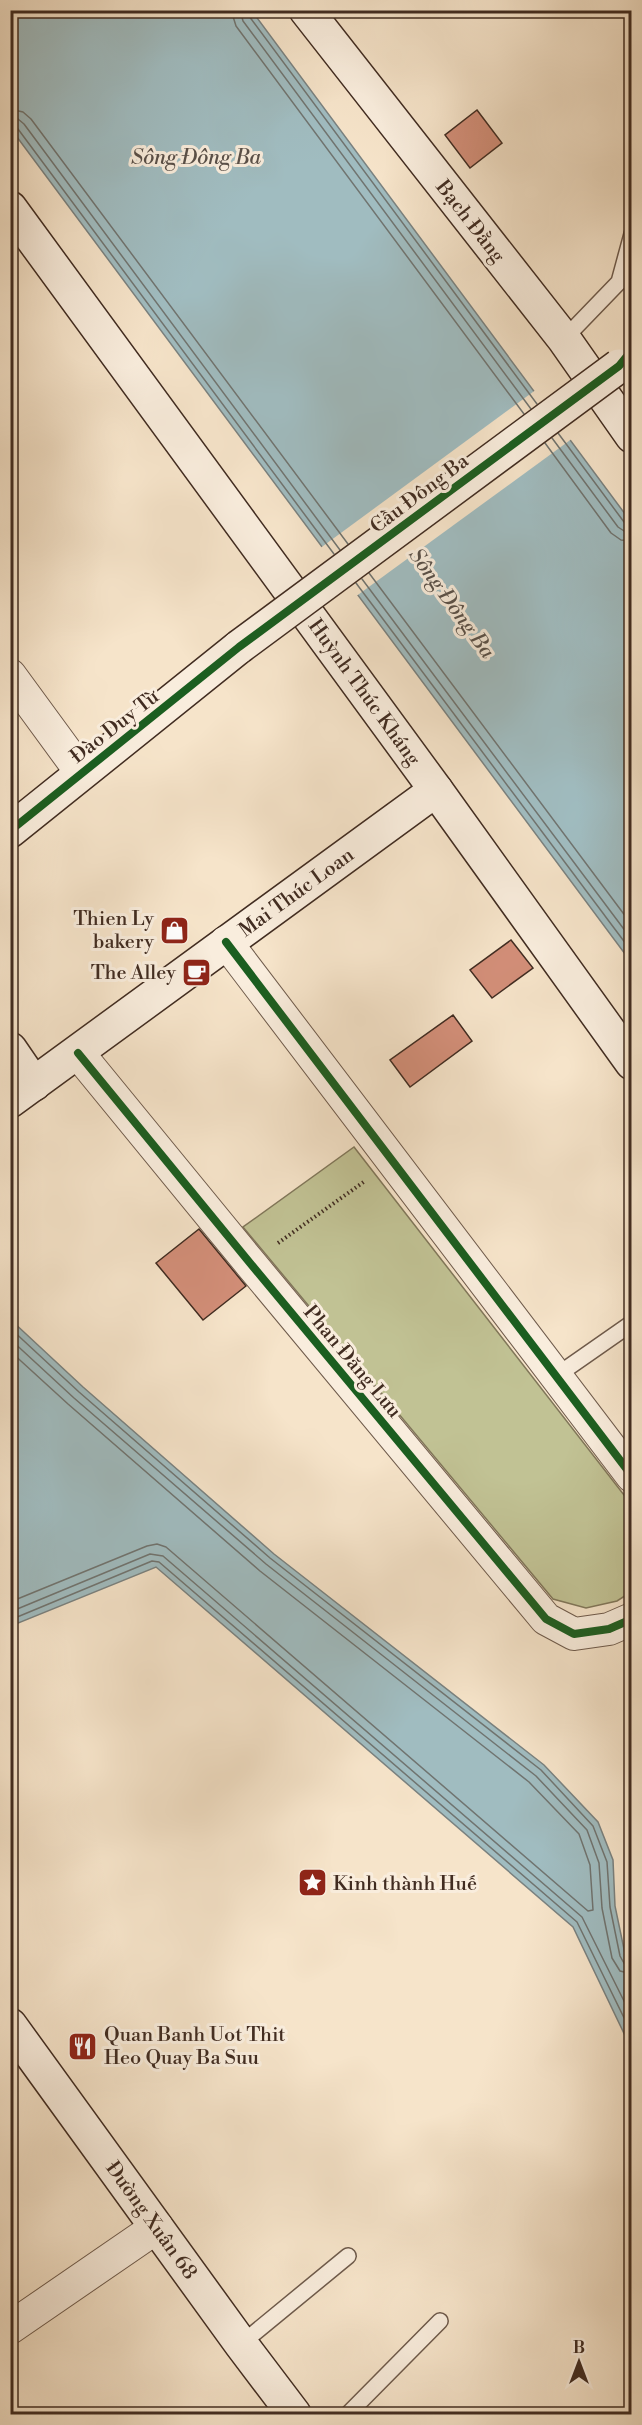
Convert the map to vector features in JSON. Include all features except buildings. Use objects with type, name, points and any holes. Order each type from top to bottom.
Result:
[{"type":"street","name":"Bạch Đằng","points":[[306,10],[564,339],[630,428]]},
{"type":"street","name":"Huỳnh Thúc Kháng","points":[[10,207],[436,790],[632,1064]]},
{"type":"street","name":"Cầu Đông Ba","points":[[239,647],[625,358]]},
{"type":"street","name":"Đào Duy Từ","points":[[10,831],[239,647]]},
{"type":"street","name":"Đào Duy Từ","points":[[10,675],[81,772]]},
{"type":"street","name":"Mai Thúc Loan","points":[[22,1093],[436,790]]},
{"type":"street","points":[[226,942],[632,1476]]},
{"type":"street","points":[[10,1049],[22,1093]]},
{"type":"street","name":"Phan Đăng Lưu","points":[[78,1053],[546,1619],[574,1634],[609,1629],[632,1620]]},
{"type":"street","name":"Đường Xuân 68","points":[[10,2025],[294,2415]]},
{"type":"street","points":[[10,2328],[157,2227]]},
{"type":"lane","points":[[564,339],[619,282],[632,234]]},
{"type":"lane","points":[[556,1376],[632,1323]]},
{"type":"lane","points":[[241,2344],[348,2256]]},
{"type":"lane","points":[[348,2415],[440,2320]]},
{"type":"path","points":[[250,1263],[393,1162]]},
{"type":"green space","points":[[354,1147],[631,1504],[631,1592],[617,1601],[586,1608],[553,1599],[243,1227]]},
{"type":"water","name":"Sông Đông Ba","points":[[11,11],[252,11],[631,522],[631,962],[11,129]]},
{"type":"water","points":[[11,1320],[83,1387],[274,1554],[544,1765],[598,1822],[613,1860],[615,1906],[625,1954],[631,1966],[631,2048],[573,1927],[156,1567],[11,1626]]},
{"type":"pier","points":[[537,389],[573,438],[355,597],[319,549]]},
{"type":"cycle path","points":[[10,831],[239,647],[619,366],[632,350]]},
{"type":"cycle path","points":[[226,942],[632,1476]]},
{"type":"cycle path","points":[[78,1053],[546,1619],[574,1634],[609,1629],[632,1619]]},
{"type":"place","name":"Thien Ly bakery","points":[[175,930]]},
{"type":"place","name":"The Alley","points":[[197,972]]},
{"type":"place","name":"Kinh thành Huế","points":[[312,1883]]},
{"type":"place","name":"Quan Banh Uot Thit Heo Quay Ba Suu","points":[[83,2046]]}]
